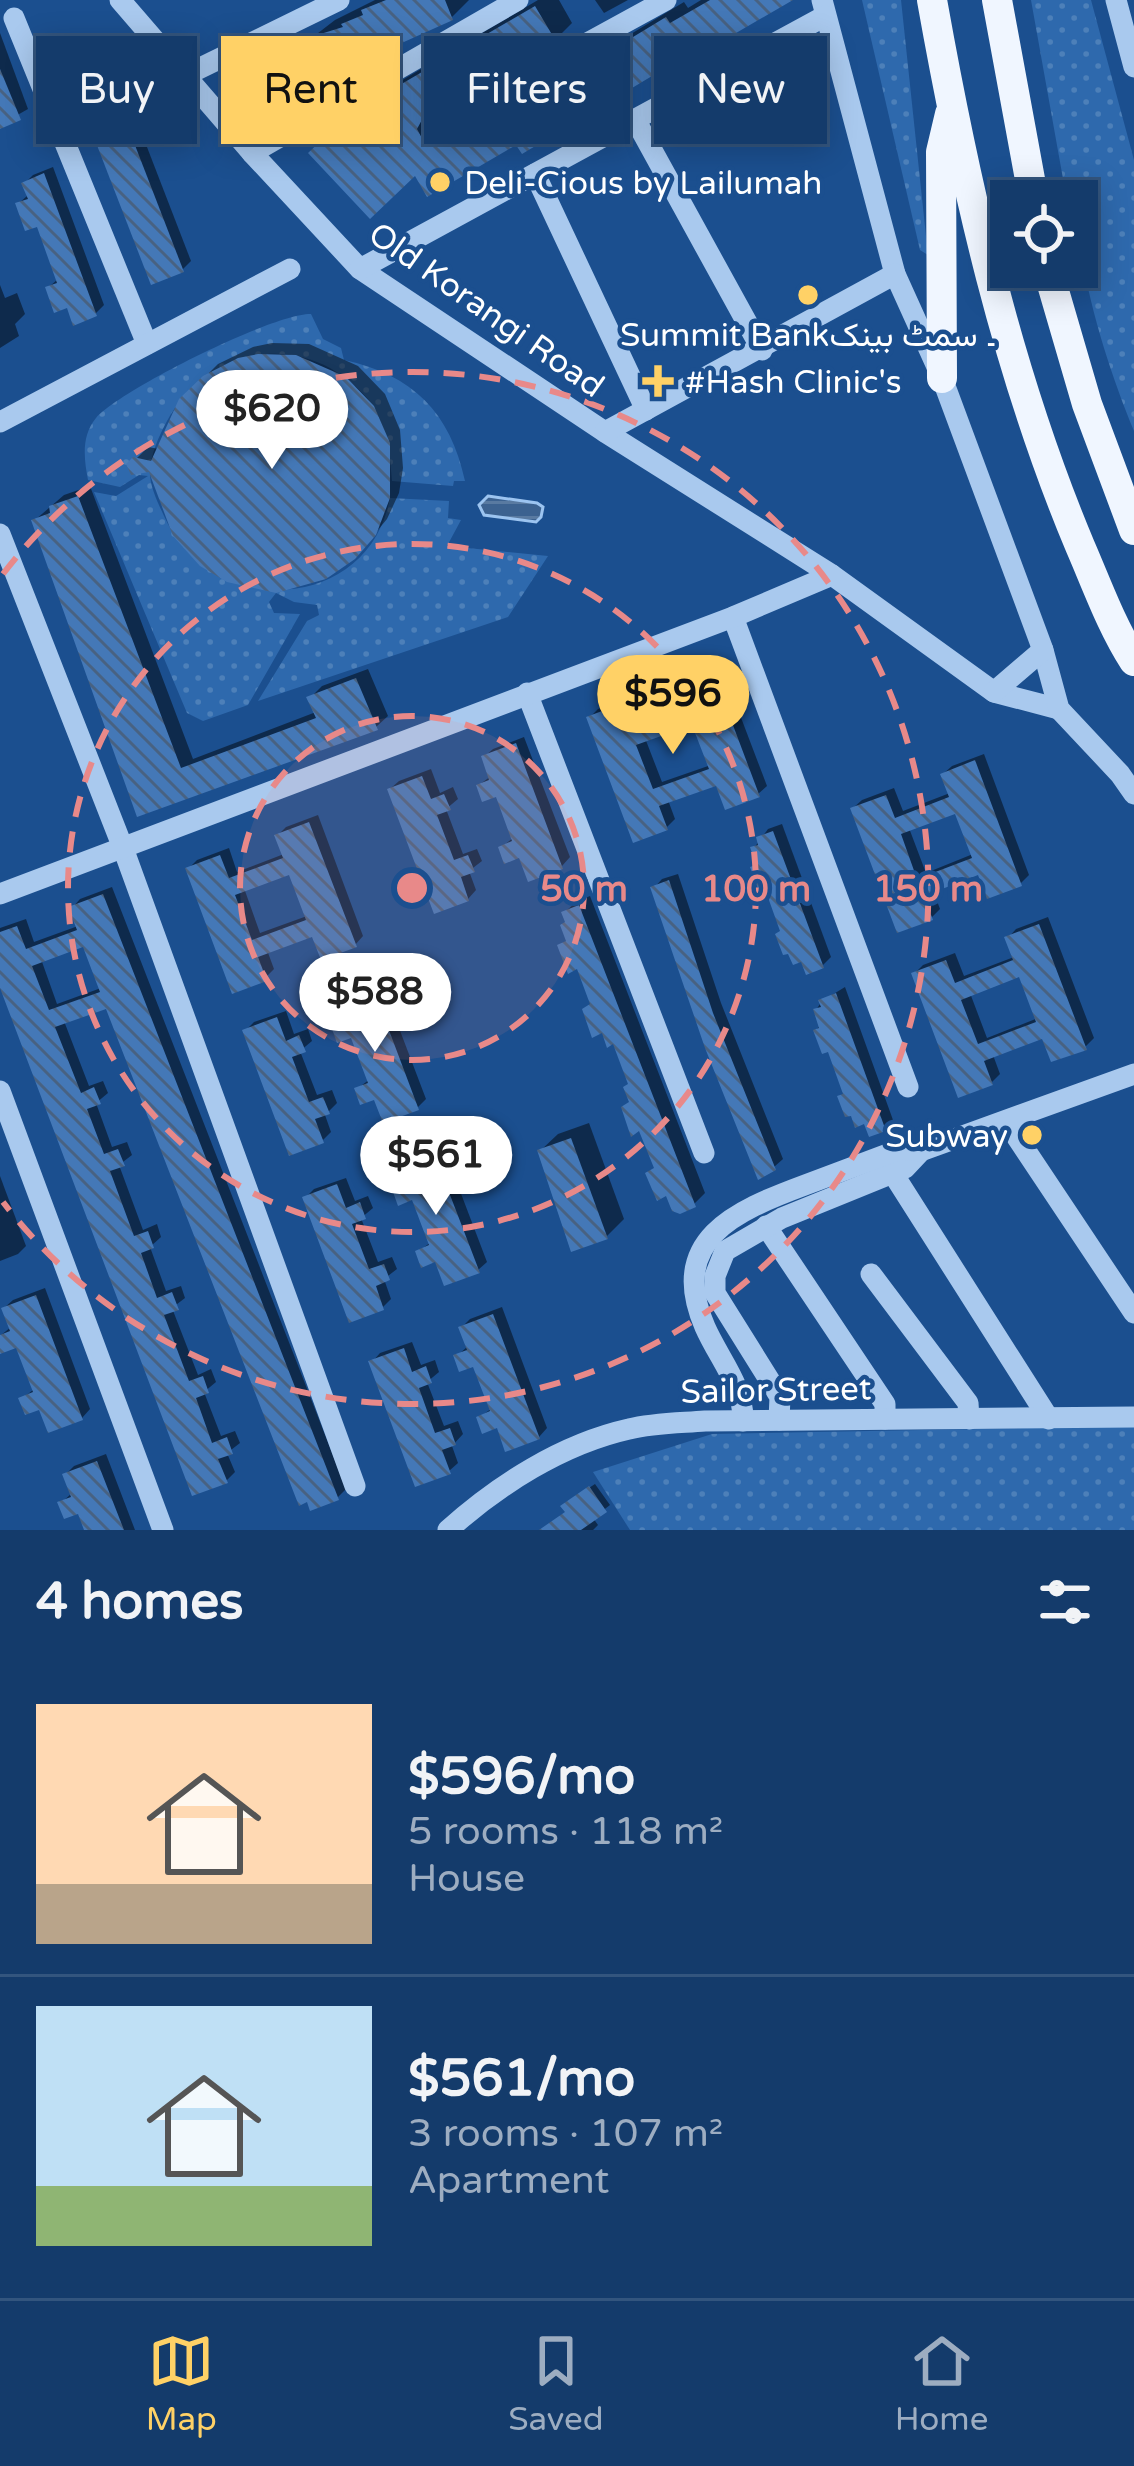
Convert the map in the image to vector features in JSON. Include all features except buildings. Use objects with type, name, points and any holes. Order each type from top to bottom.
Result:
[{"type":"main road","points":[[932,0],[951,106],[1001,315],[1054,484],[1118,637],[1134,661]]},
{"type":"main road","points":[[997,0],[1030,180]]},
{"type":"main road","points":[[942,377],[941,152],[951,106]]},
{"type":"main road","points":[[1054,288],[1087,404],[1134,530]]},
{"type":"street","name":"Old Korangi Road","points":[[120,0],[152,36]]},
{"type":"street","points":[[197,70],[339,0]]},
{"type":"street","points":[[252,153],[518,0]]},
{"type":"street","points":[[600,36],[666,0]]},
{"type":"street","points":[[1116,0],[1134,67]]},
{"type":"street","points":[[360,268],[637,121],[824,8],[895,274],[942,377],[1043,650],[1059,709],[1134,794]]},
{"type":"street","points":[[14,18],[147,344]]},
{"type":"street","name":"Old Korangi Road","points":[[197,88],[360,268],[605,432],[832,575],[994,692],[1059,709]]},
{"type":"street","points":[[637,121],[762,350]]},
{"type":"street","points":[[535,174],[646,410]]},
{"type":"street","points":[[0,422],[290,268]]},
{"type":"street","points":[[605,432],[895,274]]},
{"type":"street","points":[[0,534],[123,848],[355,1486]]},
{"type":"street","points":[[0,894],[734,617],[832,575]]},
{"type":"street","points":[[734,617],[908,1087]]},
{"type":"street","points":[[994,692],[1043,650]]},
{"type":"street","points":[[527,693],[704,1153]]},
{"type":"street","points":[[743,1421],[744,1400],[705,1328],[692,1292],[693,1269],[712,1234],[751,1205],[901,1149],[921,1151],[1134,1074]]},
{"type":"street","points":[[0,1091],[163,1530]]},
{"type":"street","points":[[1006,1121],[1127,1288],[1134,1313]]},
{"type":"street","points":[[779,1420],[780,1396],[716,1293],[715,1276],[725,1252],[766,1226],[904,1168],[921,1151]]},
{"type":"street","points":[[892,1172],[1049,1419]]},
{"type":"street","points":[[766,1226],[885,1404],[885,1419]]},
{"type":"street","points":[[871,1274],[968,1403],[969,1419]]},
{"type":"street","name":"Sailor Street","points":[[448,1530],[514,1479],[599,1437],[634,1427],[779,1420],[1134,1417]]},
{"type":"shaded area","points":[[862,0],[901,0],[928,255],[920,250]]},
{"type":"shaded area","points":[[1031,0],[1091,0],[1134,160],[1134,431],[1089,288],[1098,288],[1098,180],[1063,180]]},
{"type":"shaded area","points":[[311,314],[323,339],[341,348],[344,360],[390,376],[425,400],[449,435],[465,481],[454,481],[453,486],[392,481],[388,445],[376,411],[356,386],[330,368],[283,354],[238,360],[197,383],[181,400],[153,453],[153,489],[186,550],[216,574],[251,587],[287,590],[322,582],[352,564],[376,536],[390,498],[449,501],[448,518],[461,520],[447,546],[548,556],[508,617],[258,701],[307,621],[319,615],[317,605],[276,593],[269,602],[274,613],[300,614],[248,705],[203,721],[187,713],[94,492],[116,496],[148,476],[139,475],[120,487],[88,480],[86,440],[96,418],[111,405],[165,373],[265,326]]},
{"type":"shaded area","points":[[488,496],[537,503],[543,507],[541,517],[536,522],[484,515],[479,505]]},
{"type":"shaded area","points":[[1134,1426],[1134,1530],[630,1530],[593,1472],[712,1434]]},
{"type":"place","name":"Deli-Cious by Lailumah","points":[[440,182]]},
{"type":"place","name":"Summit Bank۔ سمٹ بینک","points":[[808,295]]},
{"type":"place","name":"#Hash Clinic's","points":[[658,381]]},
{"type":"place","name":"Subway","points":[[1032,1135]]}]
